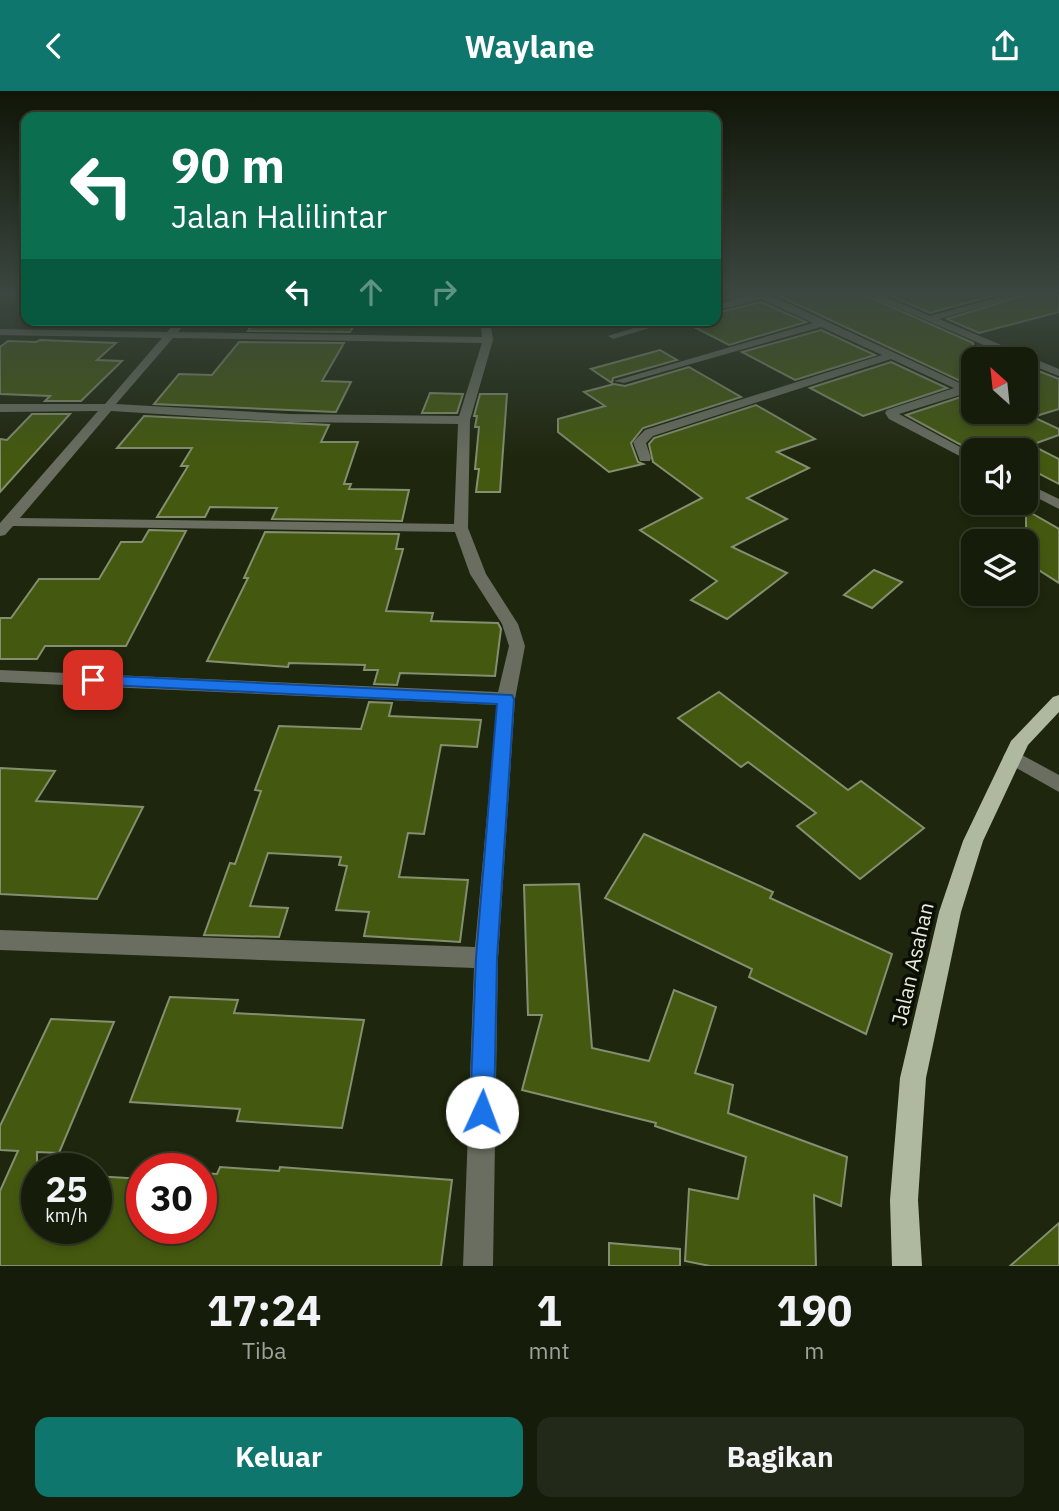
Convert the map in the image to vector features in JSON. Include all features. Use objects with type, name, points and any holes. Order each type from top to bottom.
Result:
[{"type":"main road","name":"Jalan Asahan","points":[[907,1266],[904,1200],[913,1078],[950,912],[973,841],[1020,741],[1059,701]]},
{"type":"street","points":[[4,527],[157,350]]},
{"type":"street","points":[[478,1266],[486,958],[506,699],[517,646],[515,634],[478,574],[461,528],[464,421],[481,350]]},
{"type":"street","points":[[620,381],[729,350]]},
{"type":"street","points":[[876,350],[961,389],[891,413],[893,417],[961,453]]},
{"type":"street","points":[[1003,350],[1059,373]]},
{"type":"street","points":[[645,458],[639,442],[649,433],[889,356]]},
{"type":"street","points":[[0,408],[107,407],[154,412],[290,418],[464,421]]},
{"type":"street","points":[[1038,494],[1059,505]]},
{"type":"street","points":[[4,527],[461,528]]},
{"type":"street","points":[[0,676],[506,699]]},
{"type":"street","points":[[1013,757],[1059,784]]},
{"type":"street","points":[[0,940],[486,958]]},
{"type":"building","points":[[0,350],[108,350],[97,360],[122,361],[81,401],[45,401],[50,396],[0,394]]},
{"type":"building","points":[[233,350],[340,350],[322,381],[351,382],[336,412],[154,404],[179,374],[212,375]]},
{"type":"building","points":[[660,350],[677,360],[613,378],[612,383],[591,369]]},
{"type":"building","points":[[864,350],[875,355],[795,380],[742,352]]},
{"type":"building","points":[[894,350],[961,350],[961,381]]},
{"type":"building","points":[[891,362],[947,388],[863,416],[810,388]]},
{"type":"building","points":[[689,367],[741,397],[643,428],[631,443],[638,462],[643,464],[609,472],[558,432],[558,419],[605,406],[584,392],[614,384],[625,386]]},
{"type":"building","points":[[1038,371],[1059,379],[1059,409],[1038,415]]},
{"type":"building","points":[[430,393],[463,394],[457,413],[422,413]]},
{"type":"building","points":[[480,394],[507,394],[500,492],[476,492],[479,427],[475,427],[477,416],[474,416]]},
{"type":"building","points":[[961,397],[961,424],[1038,424],[1038,419],[1059,429],[1059,435],[1038,442],[1038,438],[961,438],[961,445],[906,415]]},
{"type":"building","points":[[756,405],[815,439],[777,452],[809,468],[747,498],[787,519],[732,547],[787,573],[727,619],[691,600],[717,581],[640,530],[702,498],[653,462],[649,444],[654,438]]},
{"type":"building","points":[[32,414],[70,414],[0,492],[0,439],[7,440]]},
{"type":"building","points":[[144,416],[329,425],[321,442],[358,442],[344,484],[351,484],[349,489],[409,490],[402,521],[272,519],[277,508],[210,507],[205,517],[157,517],[188,466],[181,466],[192,448],[117,448]]},
{"type":"building","points":[[1038,448],[1059,459],[1059,484],[1038,473]]},
{"type":"building","points":[[1026,515],[1035,515],[1059,529],[1059,583],[1038,570],[1038,529],[1026,529]]},
{"type":"building","points":[[149,530],[186,531],[126,646],[45,646],[37,659],[0,659],[0,618],[11,618],[39,579],[99,579],[121,542],[142,542]]},
{"type":"building","points":[[265,532],[399,534],[396,549],[403,549],[386,611],[433,613],[431,621],[498,623],[501,629],[495,676],[400,673],[397,685],[374,684],[378,670],[364,670],[365,665],[289,663],[288,667],[207,661],[248,578],[244,578]]},
{"type":"building","points":[[874,570],[902,582],[872,608],[844,595]]},
{"type":"building","points":[[719,692],[848,790],[861,781],[924,828],[860,879],[797,826],[816,813],[748,762],[741,767],[678,718]]},
{"type":"building","points":[[369,702],[392,703],[389,716],[481,720],[477,747],[441,745],[424,834],[408,833],[399,877],[468,880],[460,942],[364,936],[369,912],[336,910],[347,866],[339,865],[341,857],[268,853],[250,906],[288,908],[279,937],[204,935],[230,863],[235,864],[261,791],[255,790],[279,726],[361,729]]},
{"type":"building","points":[[0,768],[55,771],[36,801],[143,807],[97,899],[0,894]]},
{"type":"building","points":[[644,834],[773,892],[770,898],[892,954],[866,1034],[749,977],[752,969],[605,898]]},
{"type":"building","points":[[579,884],[592,1048],[649,1061],[674,990],[716,1007],[695,1073],[733,1085],[728,1113],[847,1157],[841,1206],[814,1195],[816,1266],[710,1266],[685,1261],[689,1189],[738,1199],[746,1157],[655,1126],[656,1123],[522,1090],[542,1015],[528,1015],[524,885]]},
{"type":"building","points":[[170,997],[238,1000],[234,1013],[364,1020],[342,1128],[237,1121],[240,1109],[130,1102]]},
{"type":"building","points":[[51,1019],[114,1022],[59,1153],[21,1153],[21,1244],[112,1244],[112,1177],[126,1178],[126,1244],[217,1244],[217,1174],[220,1167],[279,1171],[280,1167],[452,1180],[441,1266],[0,1266],[0,1191],[18,1151],[0,1150],[0,1126]]},
{"type":"building","points":[[1059,1223],[1059,1266],[1010,1266]]},
{"type":"building","points":[[609,1243],[680,1249],[680,1266],[609,1266]]},
{"type":"route","points":[[93,680],[506,699],[486,958],[482,1112]]}]
